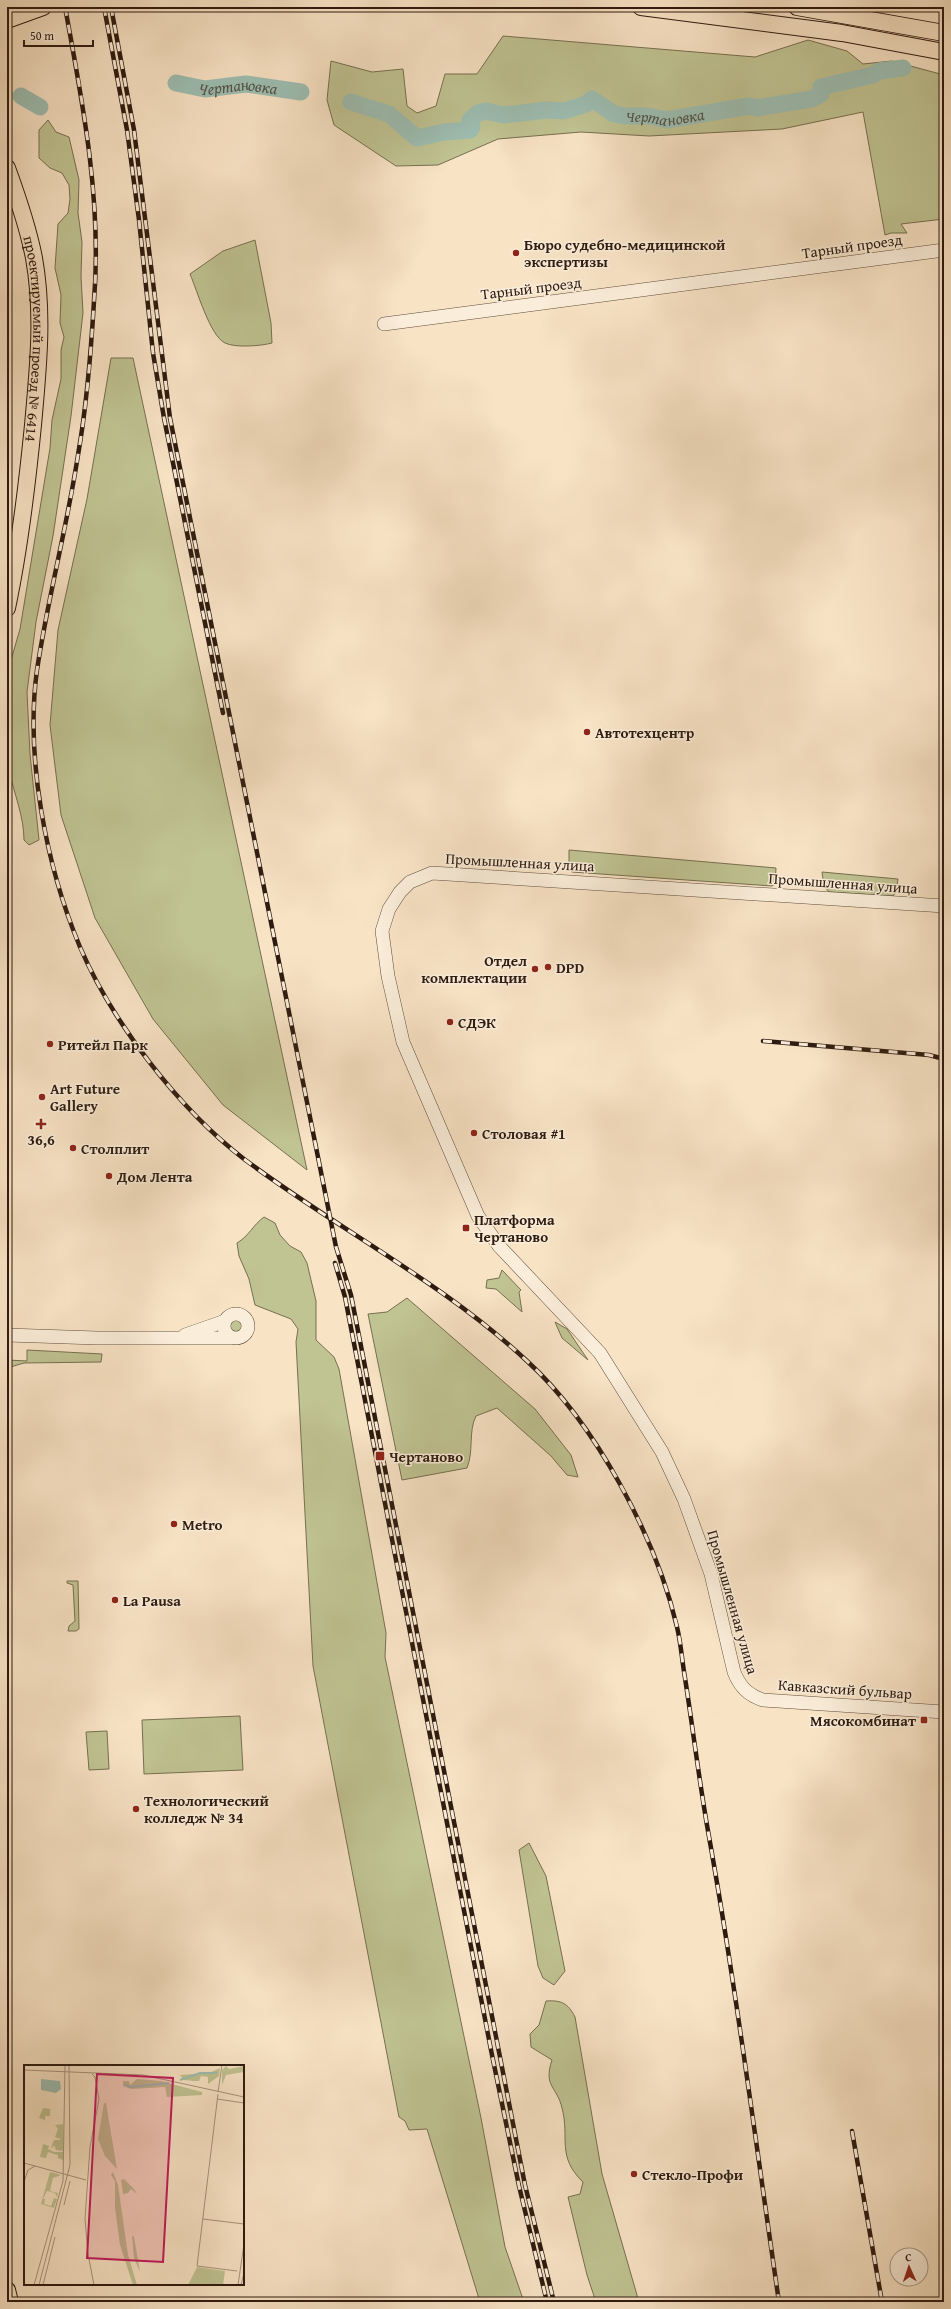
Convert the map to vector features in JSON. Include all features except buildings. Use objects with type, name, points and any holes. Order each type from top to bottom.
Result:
[{"type":"main road","points":[[7,20],[43,7]]},
{"type":"main road","points":[[641,7],[835,32],[944,52]]},
{"type":"main road","points":[[797,7],[944,33]]},
{"type":"main road","name":"проектируемый проезд № 6414","points":[[7,168],[22,209],[34,259],[40,313],[39,365],[24,513],[7,608]]},
{"type":"main road","points":[[7,2290],[10,2302]]},
{"type":"street","name":"Тарный проезд","points":[[384,324],[944,250]]},
{"type":"street","name":"Промышленная улица","points":[[746,1691],[734,1672],[711,1574],[684,1499],[662,1452],[600,1353],[589,1339],[499,1246],[478,1216],[402,1042],[384,949],[382,931],[385,918],[394,900],[410,882],[432,873],[944,906]]},
{"type":"street","points":[[7,1335],[174,1339],[240,1338],[246,1333],[247,1322],[242,1316],[234,1314],[225,1321],[174,1339]]},
{"type":"street","points":[[225,1321],[224,1329],[232,1338]]},
{"type":"street","name":"Кавказский бульвар","points":[[746,1691],[763,1700],[944,1712]]},
{"type":"green space","points":[[503,36],[755,57],[808,40],[847,51],[863,64],[892,61],[944,75],[944,219],[901,224],[907,233],[891,233],[885,235],[863,112],[782,129],[649,136],[581,132],[498,139],[438,165],[396,166],[334,125],[327,100],[331,61],[372,72],[403,69],[407,106],[417,113],[436,106],[445,74],[477,74]]},
{"type":"green space","points":[[48,120],[56,132],[69,137],[79,180],[78,213],[82,242],[81,276],[83,313],[71,416],[53,536],[36,622],[27,692],[30,754],[39,840],[29,845],[24,840],[21,814],[8,763],[7,740],[10,711],[7,707],[7,674],[20,629],[50,448],[52,420],[61,379],[61,350],[64,337],[60,323],[61,295],[55,268],[58,224],[68,213],[70,199],[69,185],[62,173],[50,168],[39,158],[39,130]]},
{"type":"green space","points":[[255,240],[271,323],[272,343],[248,346],[229,345],[219,339],[214,332],[204,312],[190,274],[223,251]]},
{"type":"green space","points":[[111,358],[133,358],[307,1170],[223,1105],[153,1019],[95,918],[61,815],[50,725],[58,630],[87,499]]},
{"type":"green space","points":[[569,850],[776,868],[775,884],[772,886],[572,872],[569,869]]},
{"type":"green space","points":[[822,872],[898,879],[896,892],[893,896],[829,892],[824,886]]},
{"type":"green space","points":[[264,1217],[275,1223],[280,1235],[290,1246],[301,1252],[307,1263],[316,1301],[316,1340],[334,1357],[339,1369],[386,1633],[385,1657],[481,2118],[505,2247],[524,2302],[480,2302],[427,2129],[409,2130],[405,2121],[399,2117],[313,1666],[296,1342],[298,1329],[291,1319],[255,1305],[249,1279],[239,1256],[237,1243],[245,1237]]},
{"type":"green space","points":[[502,1270],[521,1290],[519,1292],[522,1312],[496,1289],[486,1288],[487,1280],[499,1278]]},
{"type":"green space","points":[[407,1298],[535,1409],[571,1455],[578,1477],[567,1475],[551,1456],[497,1408],[476,1416],[472,1428],[470,1455],[467,1468],[402,1480],[368,1314],[387,1312]]},
{"type":"green space","points":[[236,1318],[242,1320],[244,1326],[242,1332],[236,1334],[230,1332],[228,1326],[230,1320]]},
{"type":"green space","points":[[555,1322],[567,1329],[588,1360],[562,1338]]},
{"type":"green space","points":[[27,1350],[102,1354],[101,1362],[24,1363],[7,1368],[7,1360],[27,1361]]},
{"type":"green space","points":[[67,1581],[78,1581],[79,1629],[76,1631],[68,1631],[69,1626],[75,1621],[73,1585],[67,1583]]},
{"type":"green space","points":[[240,1716],[243,1770],[144,1774],[142,1720]]},
{"type":"green space","points":[[107,1731],[109,1769],[89,1770],[86,1732]]},
{"type":"green space","points":[[529,1843],[546,1876],[565,1971],[554,1985],[543,1978],[538,1966],[519,1850]]},
{"type":"green space","points":[[546,2001],[564,2003],[570,2008],[575,2017],[602,2174],[639,2302],[596,2302],[587,2275],[568,2197],[580,2194],[583,2182],[569,2164],[565,2146],[565,2129],[562,2108],[549,2076],[552,2060],[531,2047],[530,2034],[539,2025]]},
{"type":"waterway","name":"Чертановка","points":[[351,102],[389,114],[417,138],[444,132],[470,130],[472,127],[470,120],[478,113],[486,111],[504,115],[547,110],[564,111],[586,104],[592,99],[614,114],[625,116],[648,116],[667,120],[749,106],[757,108],[812,99],[821,94],[821,87],[873,75],[879,71],[903,68]]},
{"type":"waterway","name":"Чертановка","points":[[176,83],[205,89],[246,84],[301,92]]},
{"type":"waterway","name":"Чертановка","points":[[21,96],[40,107]]},
{"type":"railway","points":[[65,7],[89,153],[93,190],[96,264],[92,339],[84,417],[74,482],[41,643],[34,704],[36,775],[48,847],[57,882],[80,947],[110,1005],[150,1062],[172,1090],[195,1115],[244,1159],[315,1209],[388,1256],[460,1306],[494,1332],[527,1361],[552,1387],[576,1416],[599,1449],[620,1484],[654,1556],[667,1592],[680,1639],[702,1793],[737,2007],[779,2302]]},
{"type":"railway","points":[[104,7],[127,130],[139,220],[153,353],[164,418],[223,713]]},
{"type":"railway","points":[[111,7],[134,130],[170,418],[336,1247],[351,1295],[525,2185],[554,2302]]},
{"type":"railway","points":[[763,1041],[929,1055],[944,1059]]},
{"type":"railway","points":[[335,1263],[345,1297],[492,2055],[519,2186],[547,2302]]},
{"type":"railway","points":[[852,2131],[882,2302]]},
{"type":"place","name":"Бюро судебно-медицинской экспертизы","points":[[516,253]]},
{"type":"place","name":"Автотехцентр","points":[[587,732]]},
{"type":"place","name":"DPD","points":[[548,967]]},
{"type":"place","name":"Отдел комплектации","points":[[535,969]]},
{"type":"place","name":"СДЭК","points":[[450,1022]]},
{"type":"place","name":"Ритейл Парк","points":[[50,1044]]},
{"type":"place","name":"Art Future Gallery","points":[[42,1097]]},
{"type":"place","name":"36,6","points":[[41,1124]]},
{"type":"place","name":"Столовая #1","points":[[474,1133]]},
{"type":"place","name":"Столплит","points":[[73,1148]]},
{"type":"place","name":"Дом Лента","points":[[109,1176]]},
{"type":"place","name":"Платформа Чертаново","points":[[466,1228]]},
{"type":"place","name":"Чертаново","points":[[380,1456]]},
{"type":"place","name":"Metro","points":[[174,1524]]},
{"type":"place","name":"La Pausa","points":[[115,1600]]},
{"type":"place","name":"Мясокомбинат","points":[[924,1720]]},
{"type":"place","name":"Технологический колледж № 34","points":[[136,1809]]},
{"type":"place","name":"Стекло-Профи","points":[[634,2174]]}]
